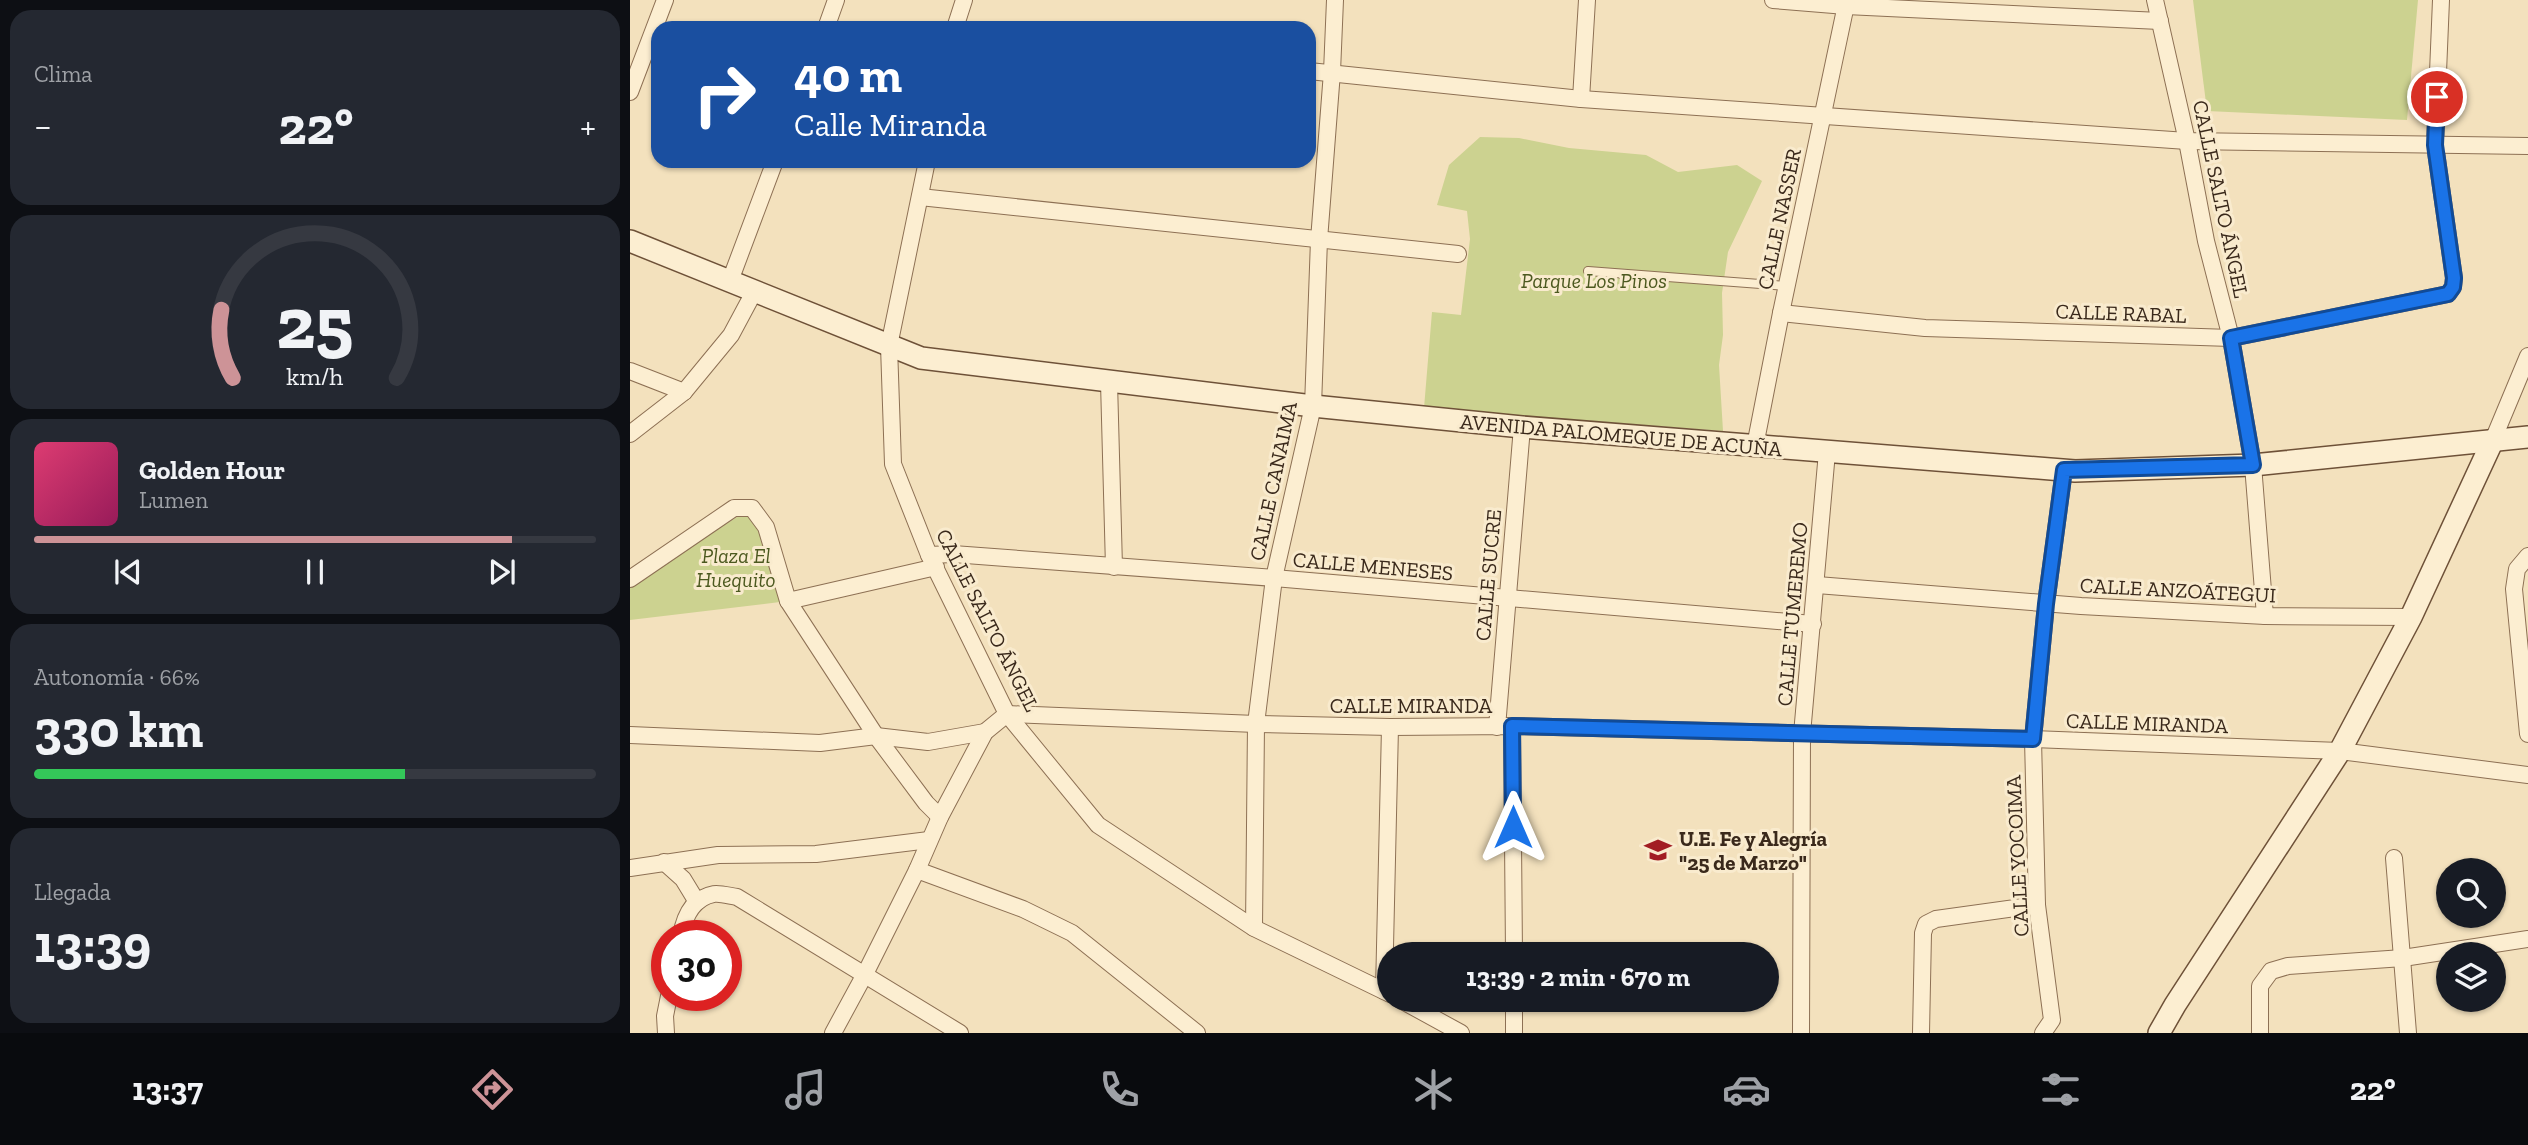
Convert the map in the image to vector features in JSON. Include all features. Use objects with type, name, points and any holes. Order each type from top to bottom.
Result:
[{"type":"street","points":[[657,21],[665,0]]},
{"type":"street","points":[[828,21],[836,0]]},
{"type":"street","points":[[957,21],[964,0]]},
{"type":"street","name":"CALLE CANAIMA","points":[[1254,928],[1256,723],[1274,579],[1313,406],[1335,0]]},
{"type":"street","points":[[1581,99],[1587,0]]},
{"type":"street","points":[[1773,0],[2160,21]]},
{"type":"street","name":"CALLE SALTO ÁNGEL","points":[[2155,0],[2187,141],[2206,241],[2231,338],[2253,465],[2265,616]]},
{"type":"street","points":[[2435,145],[2441,0]]},
{"type":"street","name":"CALLE NASSER","points":[[1755,446],[1846,3]]},
{"type":"street","points":[[630,92],[651,37]]},
{"type":"street","points":[[1316,71],[1581,99],[2187,141],[2528,146]]},
{"type":"street","name":"CALLE RABAL","points":[[1781,313],[1925,328],[2231,338],[2448,294],[2453,287],[2454,278],[2435,145]]},
{"type":"street","points":[[730,281],[772,168]]},
{"type":"street","name":"CALLE SALTO ÁNGEL","points":[[926,168],[889,346],[892,464],[933,561],[1007,714],[1098,825],[1254,928],[1377,988]]},
{"type":"street","points":[[920,197],[1458,254]]},
{"type":"street","name":"AVENIDA PALOMEQUE DE ACUÑA","points":[[630,241],[921,358],[1313,406],[1522,427],[2064,470],[2253,465],[2528,437]]},
{"type":"street","points":[[630,433],[684,392],[731,335],[754,292]]},
{"type":"street","points":[[2159,1033],[2340,751],[2412,617],[2493,440],[2528,356]]},
{"type":"street","points":[[630,371],[684,392]]},
{"type":"street","points":[[1110,382],[1114,567]]},
{"type":"street","name":"CALLE SUCRE","points":[[1514,942],[1505,726],[1507,598],[1522,427]]},
{"type":"street","name":"CALLE TUMEREMO","points":[[1801,1033],[1802,734],[1827,452]]},
{"type":"street","name":"CALLE YOCOIMA","points":[[2045,1032],[2052,1020],[2037,905],[2033,739],[2046,604],[2064,470]]},
{"type":"street","points":[[630,579],[734,508],[752,508],[766,527],[788,601],[876,736],[926,803],[940,817]]},
{"type":"street","name":"CALLE MENESES","points":[[788,601],[953,554],[1813,624]]},
{"type":"street","points":[[2528,556],[2517,569],[2514,589],[2528,734]]},
{"type":"street","name":"CALLE ANZOÁTEGUI","points":[[1817,585],[2046,604],[2265,616],[2412,617]]},
{"type":"street","points":[[833,1033],[985,732],[1007,714]]},
{"type":"street","name":"CALLE MIRANDA","points":[[1007,714],[1390,727],[1505,726],[2033,739],[2340,751],[2528,775]]},
{"type":"street","points":[[1388,942],[1390,727]]},
{"type":"street","points":[[630,735],[820,743],[876,736],[928,742],[985,732]]},
{"type":"street","points":[[630,868],[718,855],[816,854],[929,841]]},
{"type":"street","points":[[2393,858],[2408,1033]]},
{"type":"street","points":[[664,862],[683,880],[697,902]]},
{"type":"street","points":[[917,870],[1023,909],[1072,933],[1196,1033]]},
{"type":"street","points":[[683,920],[697,902],[714,894],[737,897],[865,974],[954,1032]]},
{"type":"street","points":[[1921,1033],[1923,933],[1926,923],[1936,919],[2037,905]]},
{"type":"street","points":[[2260,1033],[2260,986],[2271,971],[2288,966],[2403,958],[2528,939]]},
{"type":"street","points":[[666,1011],[666,1033]]},
{"type":"street","points":[[1423,1012],[1461,1033]]},
{"type":"street","points":[[1514,1012],[1514,1033]]},
{"type":"lane","points":[[1588,271],[1786,285]]},
{"type":"green space","points":[[2193,0],[2418,0],[2407,120],[2207,111]]},
{"type":"green space","name":"Parque Los Pinos","points":[[1480,137],[1519,138],[1569,148],[1646,155],[1678,172],[1737,165],[1762,181],[1728,252],[1722,293],[1723,335],[1719,365],[1723,431],[1424,408],[1432,312],[1461,315],[1470,239],[1467,211],[1437,205],[1449,165]]},
{"type":"green space","name":"Plaza El Huequito","points":[[752,508],[788,601],[630,620],[630,583]]},
{"type":"place","name":"U.E. Fe y Alegría \"25 de Marzo\"","points":[[1658,850]]},
{"type":"route","points":[[1513,827],[1512,726],[2033,739],[2046,604],[2064,470],[2253,465],[2231,338],[2448,294],[2453,287],[2454,278],[2435,145],[2437,97]]}]
